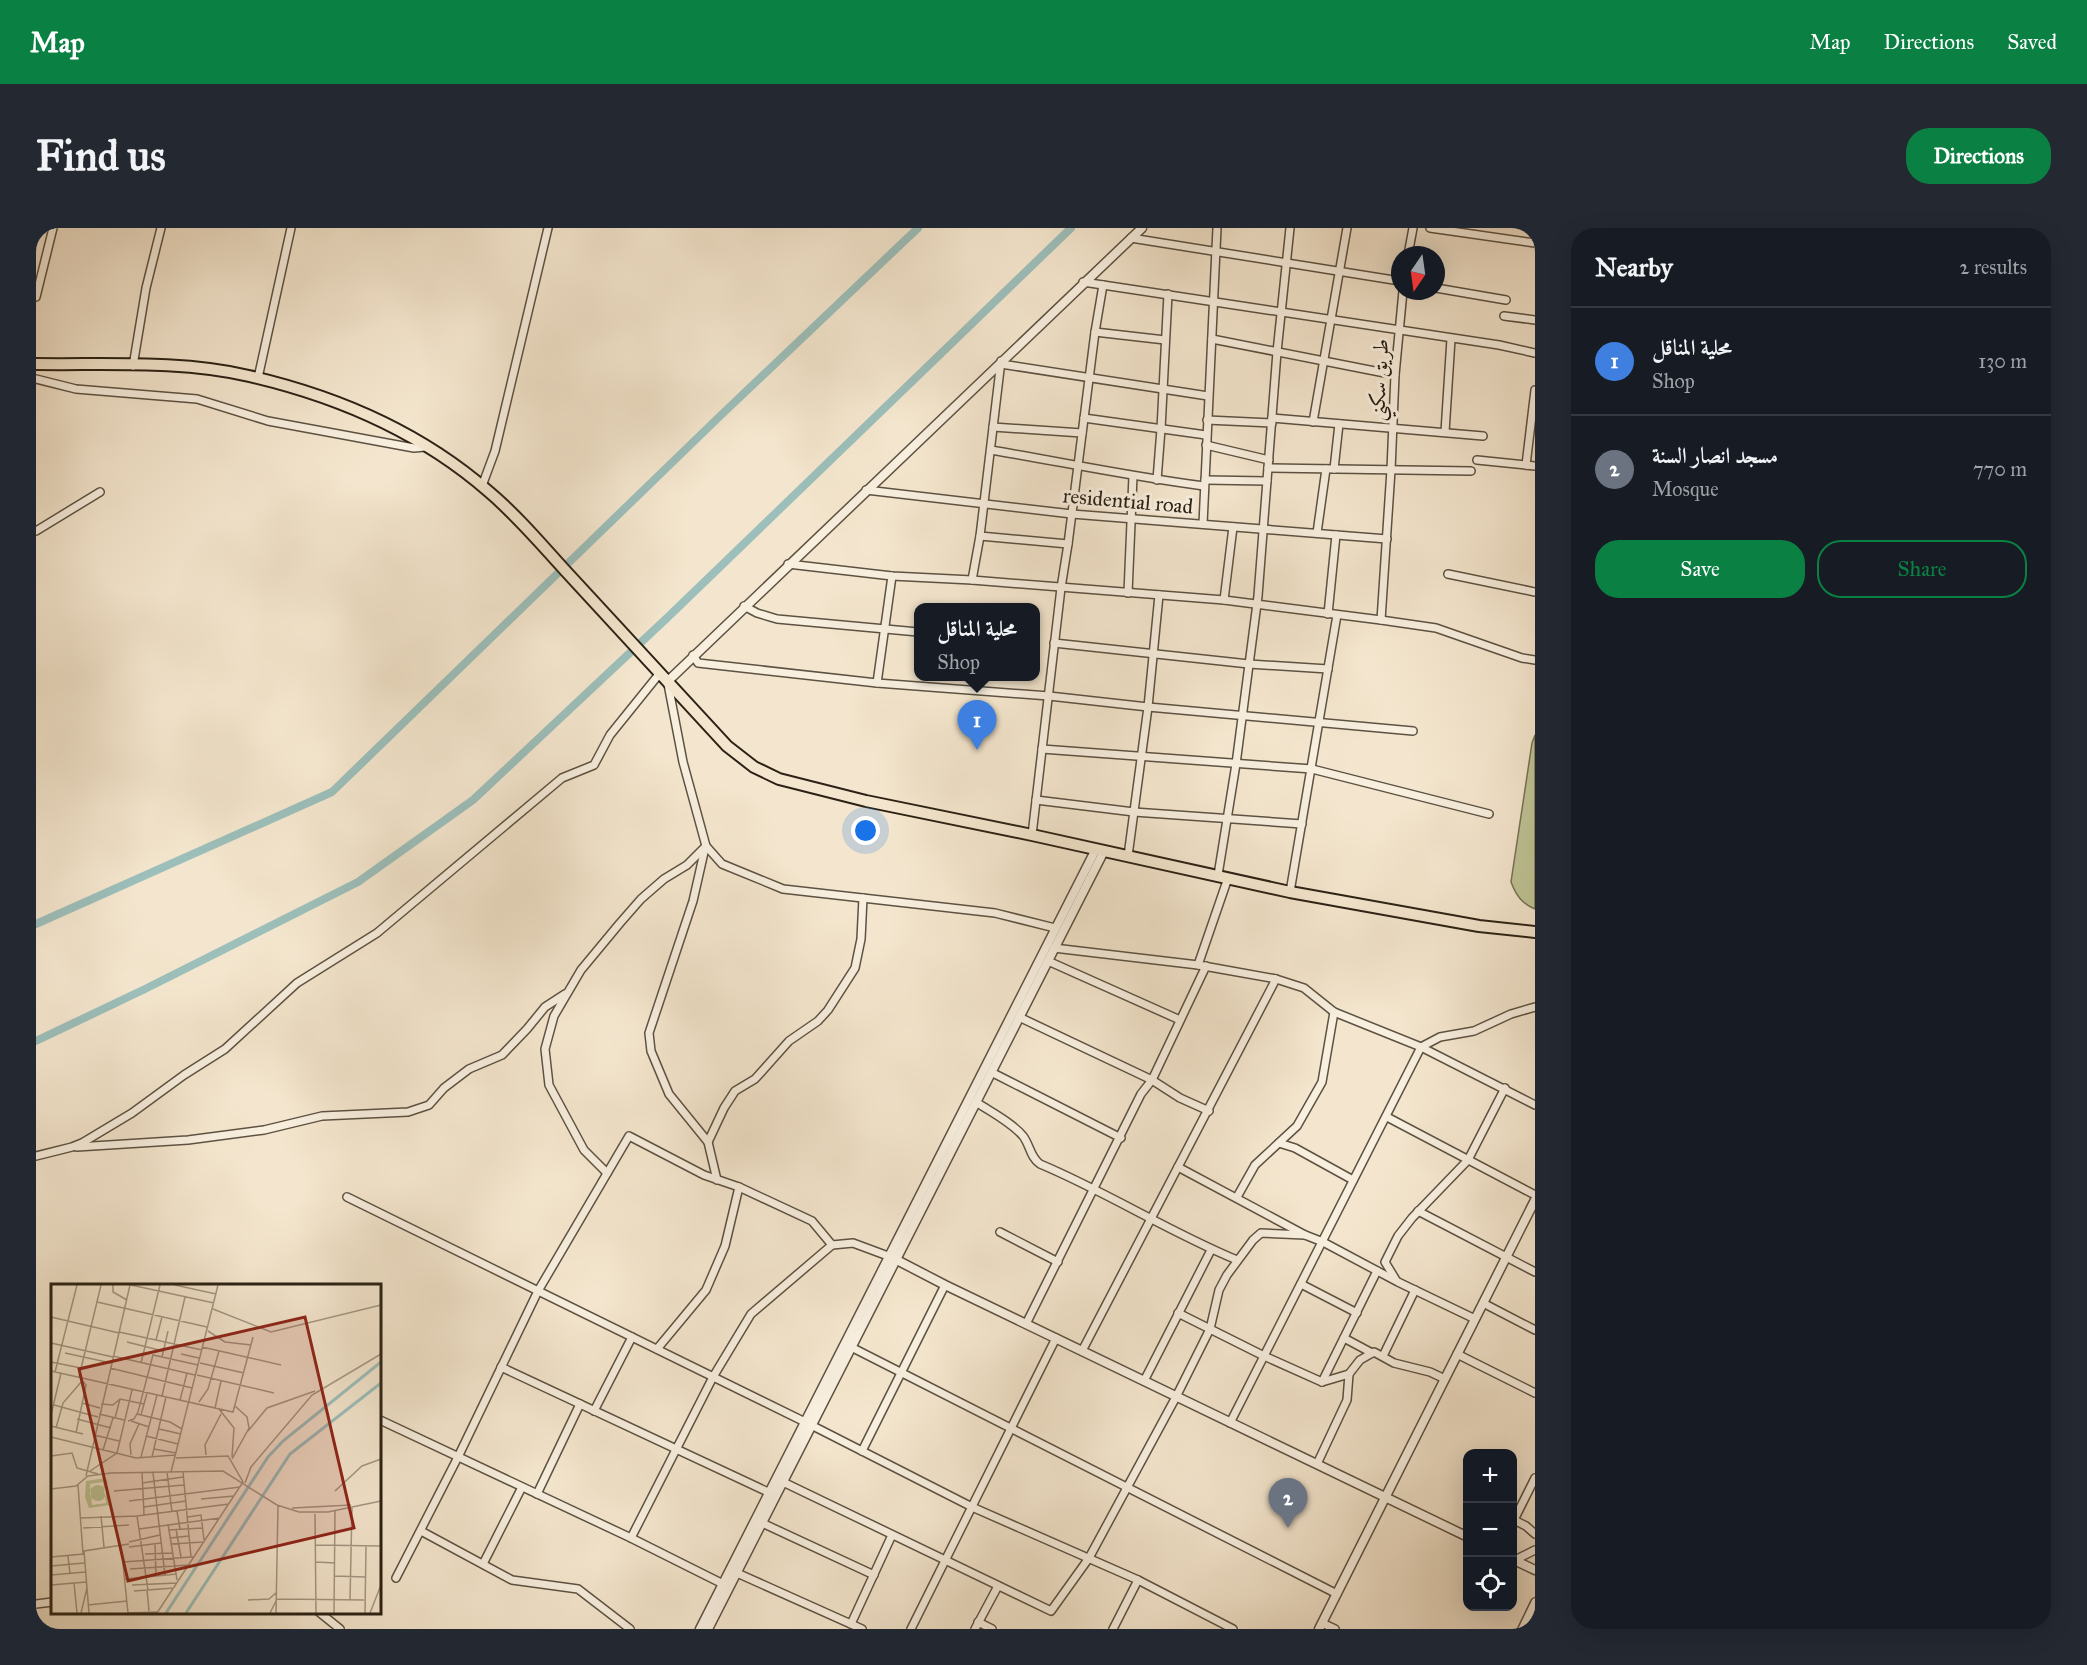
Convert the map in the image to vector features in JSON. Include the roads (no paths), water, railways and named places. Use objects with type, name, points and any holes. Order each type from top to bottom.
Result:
[{"type":"main road","points":[[36,364],[198,369],[258,378],[330,398],[393,427],[428,447],[482,486],[513,513],[727,746],[754,767],[779,779],[866,801],[1290,892],[1479,926],[1535,932]]},
{"type":"street","points":[[36,297],[53,228]]},
{"type":"street","points":[[133,366],[146,288],[161,228]]},
{"type":"street","points":[[258,378],[291,228]]},
{"type":"street","points":[[482,486],[495,451],[548,228]]},
{"type":"street","points":[[72,1147],[132,1113],[198,1065],[225,1049],[297,983],[371,937],[567,775],[586,770],[594,765],[610,735],[664,677],[693,655],[1142,228]]},
{"type":"street","points":[[1203,524],[1217,228]]},
{"type":"street","points":[[1026,1324],[1141,1094],[1152,1080],[1202,966],[1223,877],[1227,819],[1257,604],[1277,352],[1290,228]]},
{"type":"street","points":[[1313,422],[1347,228]]},
{"type":"street","points":[[1410,246],[1413,228]]},
{"type":"street","points":[[1430,228],[1535,243]]},
{"type":"street","points":[[1131,238],[1391,281]]},
{"type":"street","points":[[1083,282],[1535,353]]},
{"type":"street","points":[[1032,835],[1061,588],[1102,285]]},
{"type":"street","points":[[1445,290],[1506,300]]},
{"type":"street","points":[[1156,480],[1168,294]]},
{"type":"street","name":"طريق سكني","points":[[1381,620],[1392,470],[1395,375],[1402,300]]},
{"type":"street","points":[[1504,316],[1535,320]]},
{"type":"street","points":[[1095,332],[1165,340]]},
{"type":"street","points":[[1212,339],[1395,375]]},
{"type":"street","points":[[1445,432],[1451,339]]},
{"type":"street","points":[[1001,363],[1208,396]]},
{"type":"street","points":[[972,580],[980,536],[1001,363]]},
{"type":"street","points":[[36,379],[76,389],[196,399],[268,421],[414,448],[428,447]]},
{"type":"street","points":[[1526,465],[1535,390]]},
{"type":"street","points":[[1084,418],[1206,435]]},
{"type":"street","points":[[1207,420],[1313,422],[1482,436]]},
{"type":"street","points":[[1317,533],[1339,424]]},
{"type":"street","points":[[993,428],[1082,433]]},
{"type":"street","points":[[1206,445],[1268,464],[1330,469],[1471,471]]},
{"type":"street","points":[[991,450],[1156,480],[1204,483],[1251,479],[1267,481]]},
{"type":"street","points":[[1477,460],[1535,466]]},
{"type":"street","points":[[1128,593],[1133,476]]},
{"type":"street","name":"residential road","points":[[866,490],[1072,514],[1387,539]]},
{"type":"street","points":[[36,531],[100,492]]},
{"type":"street","points":[[1224,600],[1233,527]]},
{"type":"street","points":[[1328,614],[1336,535]]},
{"type":"street","points":[[980,536],[1068,544]]},
{"type":"street","points":[[788,564],[892,576],[972,580],[1257,604],[1436,628],[1522,658],[1535,660]]},
{"type":"street","points":[[1448,574],[1535,592]]},
{"type":"street","points":[[877,683],[892,576]]},
{"type":"street","points":[[1128,856],[1148,707],[1159,595]]},
{"type":"street","points":[[744,606],[777,619],[914,632]]},
{"type":"street","points":[[1290,892],[1337,615]]},
{"type":"street","points":[[1054,643],[1249,664],[1328,669]]},
{"type":"street","points":[[693,655],[699,663],[877,683],[1049,696],[1413,731]]},
{"type":"street","points":[[664,677],[683,762],[706,846],[722,864],[783,889],[995,913],[1055,928]]},
{"type":"street","points":[[1042,749],[1312,769],[1489,814]]},
{"type":"street","points":[[1036,800],[1134,812],[1302,824]]},
{"type":"street","points":[[607,1173],[584,1150],[549,1085],[545,1049],[554,1016],[565,994],[601,945],[642,899],[664,879],[687,866],[706,846]]},
{"type":"street","points":[[706,846],[693,901],[650,1033],[651,1051],[669,1094],[708,1142],[717,1180]]},
{"type":"street","points":[[700,1629],[737,1573],[783,1482],[807,1423],[1055,928],[1100,850]]},
{"type":"street","points":[[708,1629],[768,1492],[851,1347],[892,1257],[976,1102],[1054,948],[1100,850]]},
{"type":"street","points":[[708,1142],[735,1091],[755,1079],[789,1041],[818,1022],[855,968],[863,924],[862,898]]},
{"type":"street","points":[[1054,948],[1202,966],[1276,979],[1304,988],[1334,1012],[1421,1047],[1535,1105]]},
{"type":"street","points":[[1048,960],[1180,1020]]},
{"type":"street","points":[[1082,1352],[1276,979]]},
{"type":"street","points":[[36,1156],[72,1147],[188,1140],[264,1130],[322,1116],[408,1112],[429,1105],[444,1088],[469,1069],[502,1055],[545,1007],[565,994]]},
{"type":"street","points":[[1230,1423],[1421,1047],[1440,1037],[1474,1031],[1511,1014],[1535,1007]]},
{"type":"street","points":[[1237,1197],[1255,1165],[1297,1126],[1322,1082],[1334,1012]]},
{"type":"street","points":[[1019,1017],[1152,1080],[1180,1098],[1209,1111]]},
{"type":"street","points":[[991,1072],[1121,1138]]},
{"type":"street","points":[[1398,1282],[1385,1262],[1398,1236],[1418,1211],[1468,1160],[1505,1088]]},
{"type":"street","points":[[976,1102],[1021,1133],[1037,1162],[1152,1218],[1211,1250],[1237,1260]]},
{"type":"street","points":[[1386,1117],[1535,1195]]},
{"type":"street","points":[[396,1578],[458,1457],[538,1291],[629,1136],[704,1175],[739,1187],[812,1221],[832,1245]]},
{"type":"street","points":[[1279,1143],[1295,1148],[1353,1180]]},
{"type":"street","points":[[1178,1167],[1305,1235],[1475,1319]]},
{"type":"street","points":[[657,1349],[706,1290],[725,1246],[739,1187]]},
{"type":"street","points":[[347,1197],[807,1423],[972,1507],[1138,1580],[1233,1629]]},
{"type":"street","points":[[1335,1629],[1321,1626],[1535,1200]]},
{"type":"street","points":[[1418,1211],[1535,1272]]},
{"type":"street","points":[[1000,1232],[1058,1262]]},
{"type":"street","points":[[783,1482],[1051,1611],[1089,1558],[1128,1487],[1210,1329],[1219,1290],[1237,1260],[1261,1233],[1305,1235]]},
{"type":"street","points":[[631,1538],[713,1377],[751,1314],[832,1245],[853,1243],[892,1257],[1082,1352],[1463,1535]]},
{"type":"street","points":[[1144,1381],[1211,1250]]},
{"type":"street","points":[[1322,1382],[1377,1271]]},
{"type":"street","points":[[1301,1284],[1357,1313]]},
{"type":"street","points":[[862,1451],[945,1285]]},
{"type":"street","points":[[1383,1356],[1415,1290]]},
{"type":"street","points":[[1484,1303],[1535,1330]]},
{"type":"street","points":[[1178,1313],[1322,1382],[1349,1374]]},
{"type":"street","points":[[594,1411],[632,1337]]},
{"type":"street","points":[[911,1629],[1056,1338]]},
{"type":"street","points":[[1344,1338],[1394,1363],[1430,1372],[1445,1379]]},
{"type":"street","points":[[851,1347],[1337,1594]]},
{"type":"street","points":[[1317,1464],[1347,1400],[1349,1374],[1360,1360],[1372,1353]]},
{"type":"street","points":[[1458,1354],[1535,1393]]},
{"type":"street","points":[[501,1367],[768,1492]]},
{"type":"street","points":[[537,1494],[580,1404]]},
{"type":"street","points":[[381,1420],[631,1538],[727,1586]]},
{"type":"street","points":[[1535,1478],[1514,1520],[1535,1534]]},
{"type":"street","points":[[483,1564],[522,1487]]},
{"type":"street","points":[[762,1523],[874,1575]]},
{"type":"street","points":[[421,1531],[512,1580],[578,1589],[630,1629]]},
{"type":"street","points":[[851,1624],[892,1535]]},
{"type":"street","points":[[1517,1559],[1535,1550]]},
{"type":"street","points":[[1517,1561],[1535,1570]]},
{"type":"street","points":[[737,1573],[862,1629]]},
{"type":"street","points":[[1113,1629],[1138,1580]]},
{"type":"street","points":[[992,1629],[977,1626],[998,1586]]},
{"type":"street","points":[[36,1604],[51,1602]]},
{"type":"street","points":[[1522,1629],[1535,1602]]},
{"type":"street","points":[[321,1614],[340,1629]]},
{"type":"waterway","points":[[36,924],[332,792],[719,417],[918,228]]},
{"type":"waterway","points":[[36,1041],[358,882],[473,800],[668,617],[1071,228]]},
{"type":"place","name":"محلية المناقل","points":[[977,750]]},
{"type":"place","name":"مسجد انصار السنة","points":[[1288,1528]]}]
